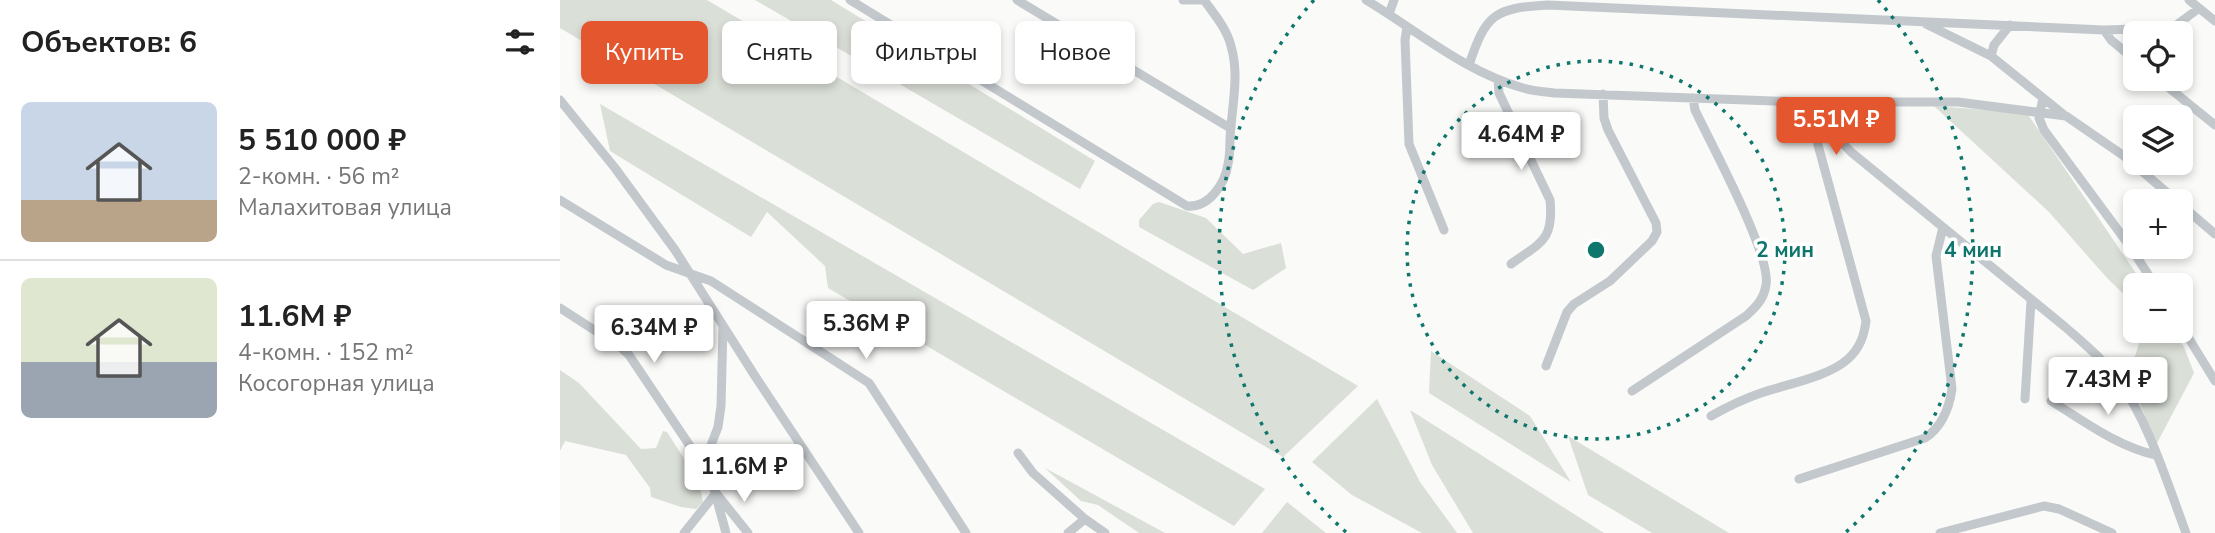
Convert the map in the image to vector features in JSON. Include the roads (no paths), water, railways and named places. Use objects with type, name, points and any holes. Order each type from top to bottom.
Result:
[{"type":"street","points":[[850,0],[1187,206],[1201,205],[1216,192],[1228,168],[1235,65],[1225,30],[1203,0],[1183,0]]},
{"type":"street","points":[[1017,0],[1230,128]]},
{"type":"street","points":[[1366,0],[1469,65],[1498,80],[1535,90],[1804,102],[1931,101],[2066,116]]},
{"type":"street","points":[[1389,14],[1394,0]]},
{"type":"street","points":[[2189,0],[2215,21]]},
{"type":"street","points":[[1469,65],[1486,24],[1515,7],[1548,5],[2104,30],[2175,26],[2198,9]]},
{"type":"street","points":[[1922,22],[1991,56],[2066,116],[2124,156],[2163,189]]},
{"type":"street","points":[[1991,56],[1994,45],[2010,25]]},
{"type":"street","points":[[1408,27],[1405,52],[1409,144],[1444,230]]},
{"type":"street","points":[[2104,30],[2123,50]]},
{"type":"street","points":[[1498,80],[1499,93],[1550,200],[1552,218],[1550,232],[1511,264]]},
{"type":"street","points":[[2173,91],[2215,125]]},
{"type":"street","points":[[1546,366],[1567,312],[1574,304],[1610,281],[1653,241],[1657,232],[1656,223],[1608,130],[1604,117],[1604,94]]},
{"type":"street","points":[[1632,391],[1746,316],[1758,305],[1766,286],[1767,271],[1754,236],[1695,110],[1693,98]]},
{"type":"street","points":[[2043,98],[2039,118],[2044,130],[2147,273]]},
{"type":"street","points":[[560,100],[622,177],[675,250],[859,533]]},
{"type":"street","points":[[1804,102],[1851,152],[2092,351],[2117,379],[2133,403],[2186,533]]},
{"type":"street","points":[[1711,416],[1736,402],[1826,371],[1846,361],[1857,349],[1864,335],[1866,321],[1818,145],[1820,119]]},
{"type":"street","points":[[560,201],[666,265],[711,281],[869,383],[966,533]]},
{"type":"street","points":[[2193,215],[2215,234]]},
{"type":"street","points":[[1799,479],[1924,438],[1936,431],[1951,401],[1952,389],[1936,256],[1944,227]]},
{"type":"street","points":[[2025,399],[2031,301]]},
{"type":"street","points":[[560,308],[620,346],[629,355],[692,449],[708,467]]},
{"type":"street","points":[[723,326],[721,406],[718,427],[708,453],[708,467],[726,533]]},
{"type":"street","points":[[2192,343],[2215,380]]},
{"type":"street","points":[[2051,401],[2106,434],[2156,456]]},
{"type":"street","points":[[1018,453],[1033,473],[1105,533]]},
{"type":"street","points":[[684,533],[716,493]]},
{"type":"street","points":[[716,493],[748,533]]},
{"type":"street","points":[[1940,533],[2044,506],[2059,509],[2112,533]]},
{"type":"street","points":[[1068,533],[1085,519]]}]
